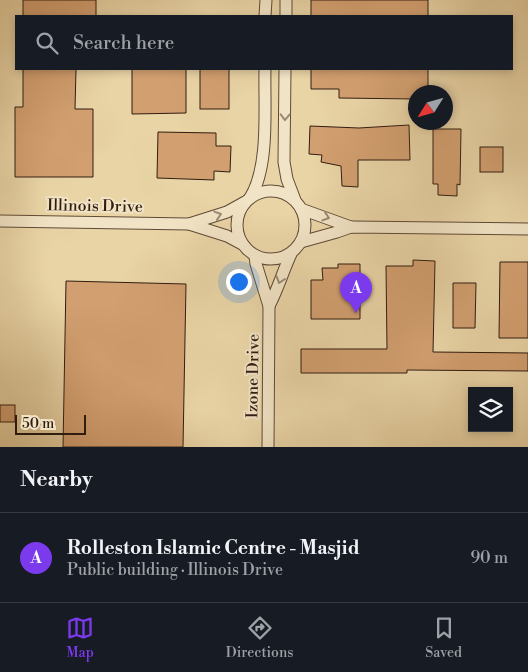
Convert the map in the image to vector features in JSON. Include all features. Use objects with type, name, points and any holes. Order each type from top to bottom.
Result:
[{"type":"street","points":[[265,15],[266,0]]},
{"type":"street","points":[[286,0],[286,15]]},
{"type":"street","points":[[265,70],[263,162],[259,179],[238,215],[237,223],[239,238],[242,244],[255,256],[273,260],[291,254],[301,242],[305,231],[305,220],[287,179],[284,162],[285,70]]},
{"type":"street","points":[[248,200],[259,193],[279,192],[288,195],[298,205],[351,226],[528,229]]},
{"type":"street","name":"Illinois Drive","points":[[189,224],[227,212],[248,200]]},
{"type":"street","name":"Illinois Drive","points":[[0,221],[189,224],[227,236],[242,244]]},
{"type":"street","points":[[301,242],[351,226]]},
{"type":"street","name":"Izone Drive","points":[[269,306],[291,254]]},
{"type":"street","name":"Izone Drive","points":[[255,256],[269,306],[268,447]]},
{"type":"building","points":[[23,0],[96,0],[96,15],[23,15]]},
{"type":"building","points":[[311,0],[428,0],[428,15],[311,15]]},
{"type":"building","points":[[23,70],[76,70],[75,109],[93,109],[93,177],[15,177],[15,107],[23,107]]},
{"type":"building","points":[[132,70],[186,70],[186,113],[132,114]]},
{"type":"building","points":[[200,70],[229,70],[229,109],[200,109]]},
{"type":"building","points":[[311,70],[428,70],[428,85],[408,85],[408,99],[339,98],[339,89],[311,89]]},
{"type":"building","points":[[408,125],[410,160],[358,160],[358,187],[342,186],[341,166],[321,162],[322,155],[309,154],[310,126],[359,128]]},
{"type":"building","points":[[461,129],[460,185],[457,184],[457,196],[438,195],[438,184],[433,184],[433,130]]},
{"type":"building","points":[[158,132],[216,133],[216,146],[231,146],[230,172],[214,171],[214,180],[157,178]]},
{"type":"building","points":[[480,147],[503,147],[503,172],[480,172]]},
{"type":"building","points":[[413,260],[435,261],[433,352],[528,353],[528,371],[407,370],[407,373],[301,373],[301,349],[387,349],[386,266],[413,266]]},
{"type":"building","points":[[500,262],[528,262],[528,338],[499,338]]},
{"type":"building","points":[[338,264],[360,264],[360,319],[311,319],[311,280],[323,280],[322,268],[338,268]]},
{"type":"building","points":[[66,281],[186,284],[183,447],[63,447]]},
{"type":"building","points":[[453,283],[476,283],[475,328],[453,328]]},
{"type":"building","points":[[0,405],[15,405],[15,422],[0,422]]},
{"type":"place","name":"Rolleston Islamic Centre - Masjid","points":[[356,313]]}]
